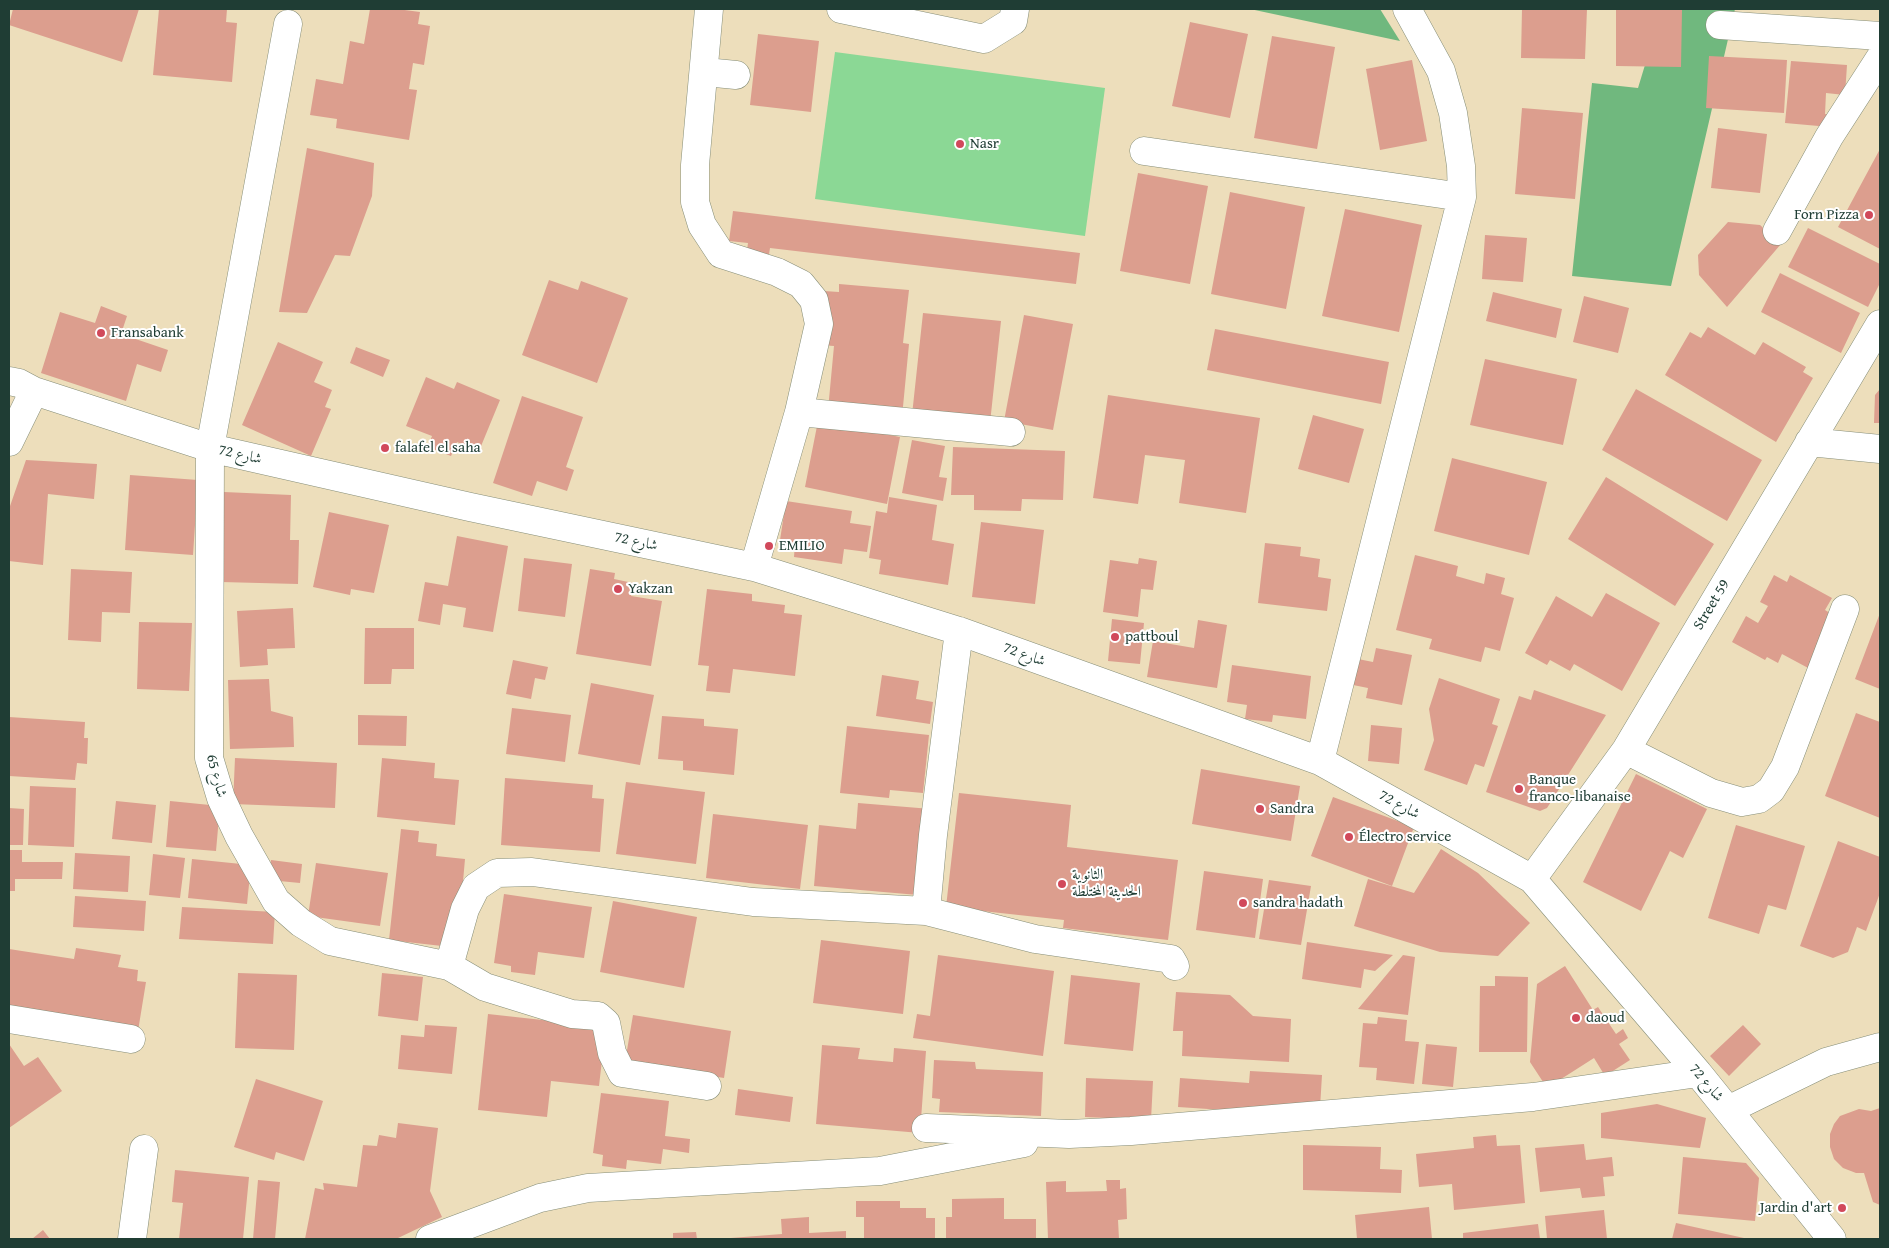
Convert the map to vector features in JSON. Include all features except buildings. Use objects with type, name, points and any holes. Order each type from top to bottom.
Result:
[{"type":"street","points":[[710,9],[706,72],[695,165],[696,202],[702,225],[721,254],[777,272],[801,284],[814,300],[819,324],[798,412],[754,567]]},
{"type":"street","points":[[841,9],[984,40],[1013,21],[1015,9]]},
{"type":"street","points":[[1320,761],[1462,197],[1461,166],[1451,105],[1441,71],[1406,9]]},
{"type":"street","name":"شارع 65","points":[[288,24],[210,448],[209,758],[221,798],[239,836],[276,901],[300,923],[330,941],[449,966],[485,987],[572,1014],[598,1016],[606,1023],[612,1052],[622,1073],[707,1086]]},
{"type":"street","points":[[1720,25],[1880,36]]},
{"type":"street","points":[[1778,231],[1829,136],[1880,58]]},
{"type":"street","points":[[706,72],[736,75]]},
{"type":"street","points":[[1144,151],[1462,197]]},
{"type":"street","name":"Street 59","points":[[1532,879],[1626,750],[1880,324]]},
{"type":"street","points":[[9,442],[18,381]]},
{"type":"street","name":"شارع 72","points":[[18,381],[210,448],[470,507],[754,567],[959,631],[1320,761],[1532,879],[1698,1073],[1830,1238]]},
{"type":"street","points":[[798,412],[1011,432]]},
{"type":"street","points":[[1809,442],[1880,449]]},
{"type":"street","points":[[1626,750],[1711,793],[1742,802],[1759,799],[1772,790],[1785,768],[1845,609]]},
{"type":"street","points":[[926,911],[934,825],[959,631]]},
{"type":"street","points":[[449,966],[464,909],[476,887],[497,873],[532,872],[753,902],[926,911],[1035,939],[1171,958],[1175,966]]},
{"type":"street","points":[[9,1019],[131,1038]]},
{"type":"street","points":[[1728,1110],[1826,1062],[1880,1047]]},
{"type":"street","points":[[926,1128],[1069,1134],[1270,1120],[1533,1097],[1698,1073]]},
{"type":"street","points":[[430,1239],[540,1198],[588,1188],[880,1171],[1069,1134]]},
{"type":"street","points":[[132,1239],[144,1149]]},
{"type":"green space","points":[[1250,9],[1380,9],[1400,41]]},
{"type":"green space","points":[[1662,9],[1735,9],[1671,286],[1572,276],[1592,83],[1638,88]]},
{"type":"green space","name":"Nasr","points":[[835,52],[1105,88],[1085,236],[815,199]]},
{"type":"place","name":"Nasr","points":[[960,144]]},
{"type":"place","name":"Forn Pizza","points":[[1869,215]]},
{"type":"place","name":"Fransabank","points":[[101,333]]},
{"type":"place","name":"falafel el saha","points":[[385,448]]},
{"type":"place","name":"EMILIO","points":[[769,546]]},
{"type":"place","name":"Yakzan","points":[[618,589]]},
{"type":"place","name":"pattboul","points":[[1115,637]]},
{"type":"place","name":"Banque franco-libanaise","points":[[1519,789]]},
{"type":"place","name":"Sandra","points":[[1260,809]]},
{"type":"place","name":"Électro service","points":[[1349,837]]},
{"type":"place","name":"الثانوية الحديثة المختلطة","points":[[1062,884]]},
{"type":"place","name":"sandra hadath","points":[[1243,903]]},
{"type":"place","name":"daoud","points":[[1576,1018]]},
{"type":"place","name":"Jardin d'art","points":[[1842,1208]]}]
